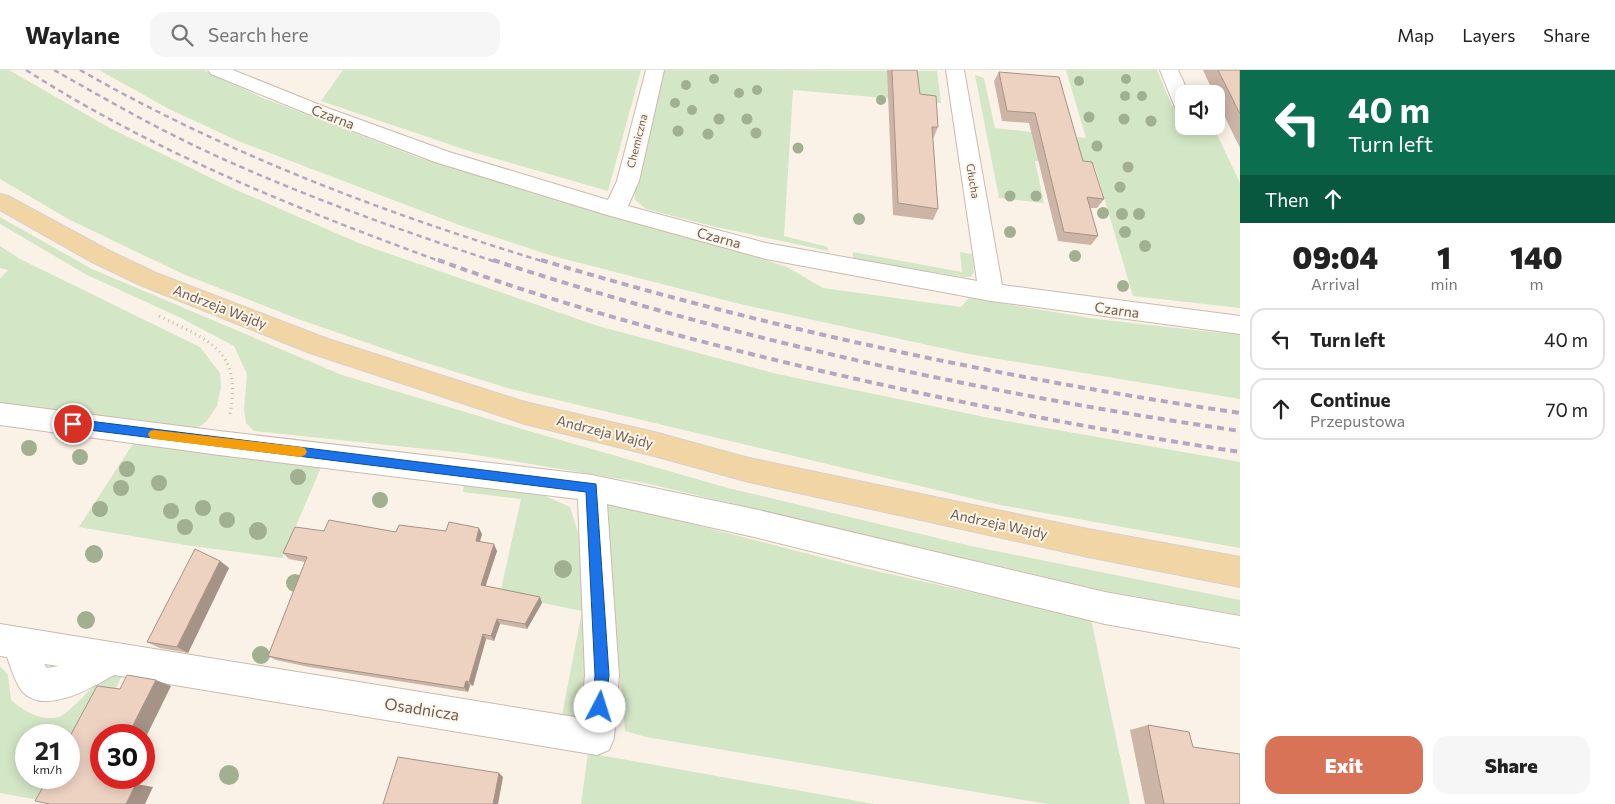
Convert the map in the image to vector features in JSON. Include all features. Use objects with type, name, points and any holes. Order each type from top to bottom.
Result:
[{"type":"main road","name":"Andrzeja Wajdy","points":[[0,201],[98,255],[148,279],[319,346],[525,413],[654,444],[749,470],[1088,543],[1240,572]]},
{"type":"street","name":"Czarna","points":[[218,70],[318,111],[442,158],[615,210],[766,251],[991,292],[1240,325]]},
{"type":"street","name":"Chemiczna","points":[[615,210],[628,181],[655,70]]},
{"type":"street","name":"Głucha","points":[[954,70],[991,292]]},
{"type":"street","points":[[1169,70],[1175,85]]},
{"type":"street","points":[[0,414],[219,443],[592,488],[754,523],[1105,608],[1240,632]]},
{"type":"street","name":"Osadnicza","points":[[9,641],[597,738],[602,675],[592,488]]},
{"type":"path","points":[[154,314],[212,343],[227,359],[235,380],[235,394],[219,443]]},
{"type":"green space","points":[[0,70],[9,70],[108,127],[225,185],[361,244],[598,326],[777,374],[995,419],[1240,462],[1240,548],[1000,505],[511,389],[417,360],[298,319],[183,274],[70,220],[0,179]]},
{"type":"green space","points":[[99,70],[204,70],[263,98],[420,158],[787,267],[823,288],[961,307],[969,298],[1096,319],[1240,335],[1240,399],[969,354],[740,304],[549,255],[459,225],[238,141],[169,109]]},
{"type":"green space","points":[[343,70],[641,70],[608,191],[469,151],[321,101]]},
{"type":"green space","points":[[662,70],[937,71],[941,103],[793,90],[784,236],[828,247],[828,251],[712,226],[646,209],[635,200],[634,188]]},
{"type":"green space","points":[[1066,70],[1157,70],[1172,106],[1175,106],[1175,135],[1217,135],[1240,183],[1240,308],[1133,296],[1095,167],[1035,161],[1044,203],[999,198],[975,75],[984,78],[995,128],[1086,138]]},
{"type":"green space","points":[[0,217],[92,269],[342,375],[728,488],[971,546],[1240,600],[1240,615],[1100,590],[645,483],[464,453],[254,431],[246,423],[244,409],[247,374],[234,346],[179,317],[87,275],[0,224]]},
{"type":"green space","points":[[0,246],[20,259],[200,347],[220,373],[221,387],[217,406],[207,421],[196,429],[0,407],[0,279],[8,270],[0,268]]},
{"type":"green space","points":[[853,252],[962,272],[960,252],[972,254],[974,271],[971,277],[963,277],[853,259]]},
{"type":"green space","points":[[138,436],[323,463],[282,558],[185,545],[79,527]]},
{"type":"green space","points":[[464,482],[543,495],[570,507],[582,545],[585,666],[581,704],[573,724],[561,721],[582,611],[500,594],[521,499],[463,492]]},
{"type":"green space","points":[[603,501],[863,568],[1091,619],[1130,804],[1048,804],[646,737],[625,731]]},
{"type":"green space","points":[[0,666],[8,675],[11,700],[34,715],[48,718],[61,716],[65,713],[106,673],[123,674],[97,724],[90,724],[90,736],[80,755],[80,724],[15,724],[15,789],[62,789],[55,803],[0,793]]},
{"type":"green space","points":[[588,753],[874,804],[581,804]]},
{"type":"building","points":[[892,70],[917,70],[920,94],[936,96],[938,127],[932,127],[938,209],[898,203]]},
{"type":"building","points":[[1218,70],[1240,70],[1240,114]]},
{"type":"building","points":[[999,72],[1059,77],[1083,161],[1092,162],[1104,199],[1087,197],[1098,236],[1064,232],[1035,113],[1007,111]]},
{"type":"building","points":[[329,520],[396,532],[399,525],[446,531],[449,522],[479,528],[476,541],[494,544],[481,585],[540,597],[525,624],[497,619],[491,636],[483,634],[469,682],[466,681],[464,688],[268,656],[307,557],[283,553],[295,527],[324,531]]},
{"type":"building","points":[[195,549],[220,561],[177,647],[147,642]]},
{"type":"building","points":[[127,675],[156,680],[134,724],[90,724],[90,789],[134,789],[126,804],[50,804],[35,801],[42,789],[80,789],[80,724],[77,724],[97,686],[120,689]]},
{"type":"building","points":[[1148,725],[1189,732],[1193,747],[1240,754],[1240,804],[1164,804]]},
{"type":"building","points":[[398,757],[499,773],[493,804],[383,804]]},
{"type":"railway","points":[[26,70],[125,128],[228,177],[281,200],[442,262]]},
{"type":"railway","points":[[54,70],[159,128],[232,163],[344,208],[496,262]]},
{"type":"railway","points":[[80,70],[192,129],[307,179],[425,223],[545,262]]},
{"type":"railway","points":[[438,260],[530,292],[624,320],[718,346],[813,369],[1025,415],[1240,452]]},
{"type":"railway","points":[[493,260],[584,289],[677,315],[769,340],[863,362],[1051,400],[1240,431]]},
{"type":"railway","points":[[541,260],[627,285],[800,330],[1063,384],[1240,413]]},
{"type":"slow traffic","points":[[154,434],[301,452]]},
{"type":"route","points":[[73,424],[592,488],[602,675],[600,707]]}]
